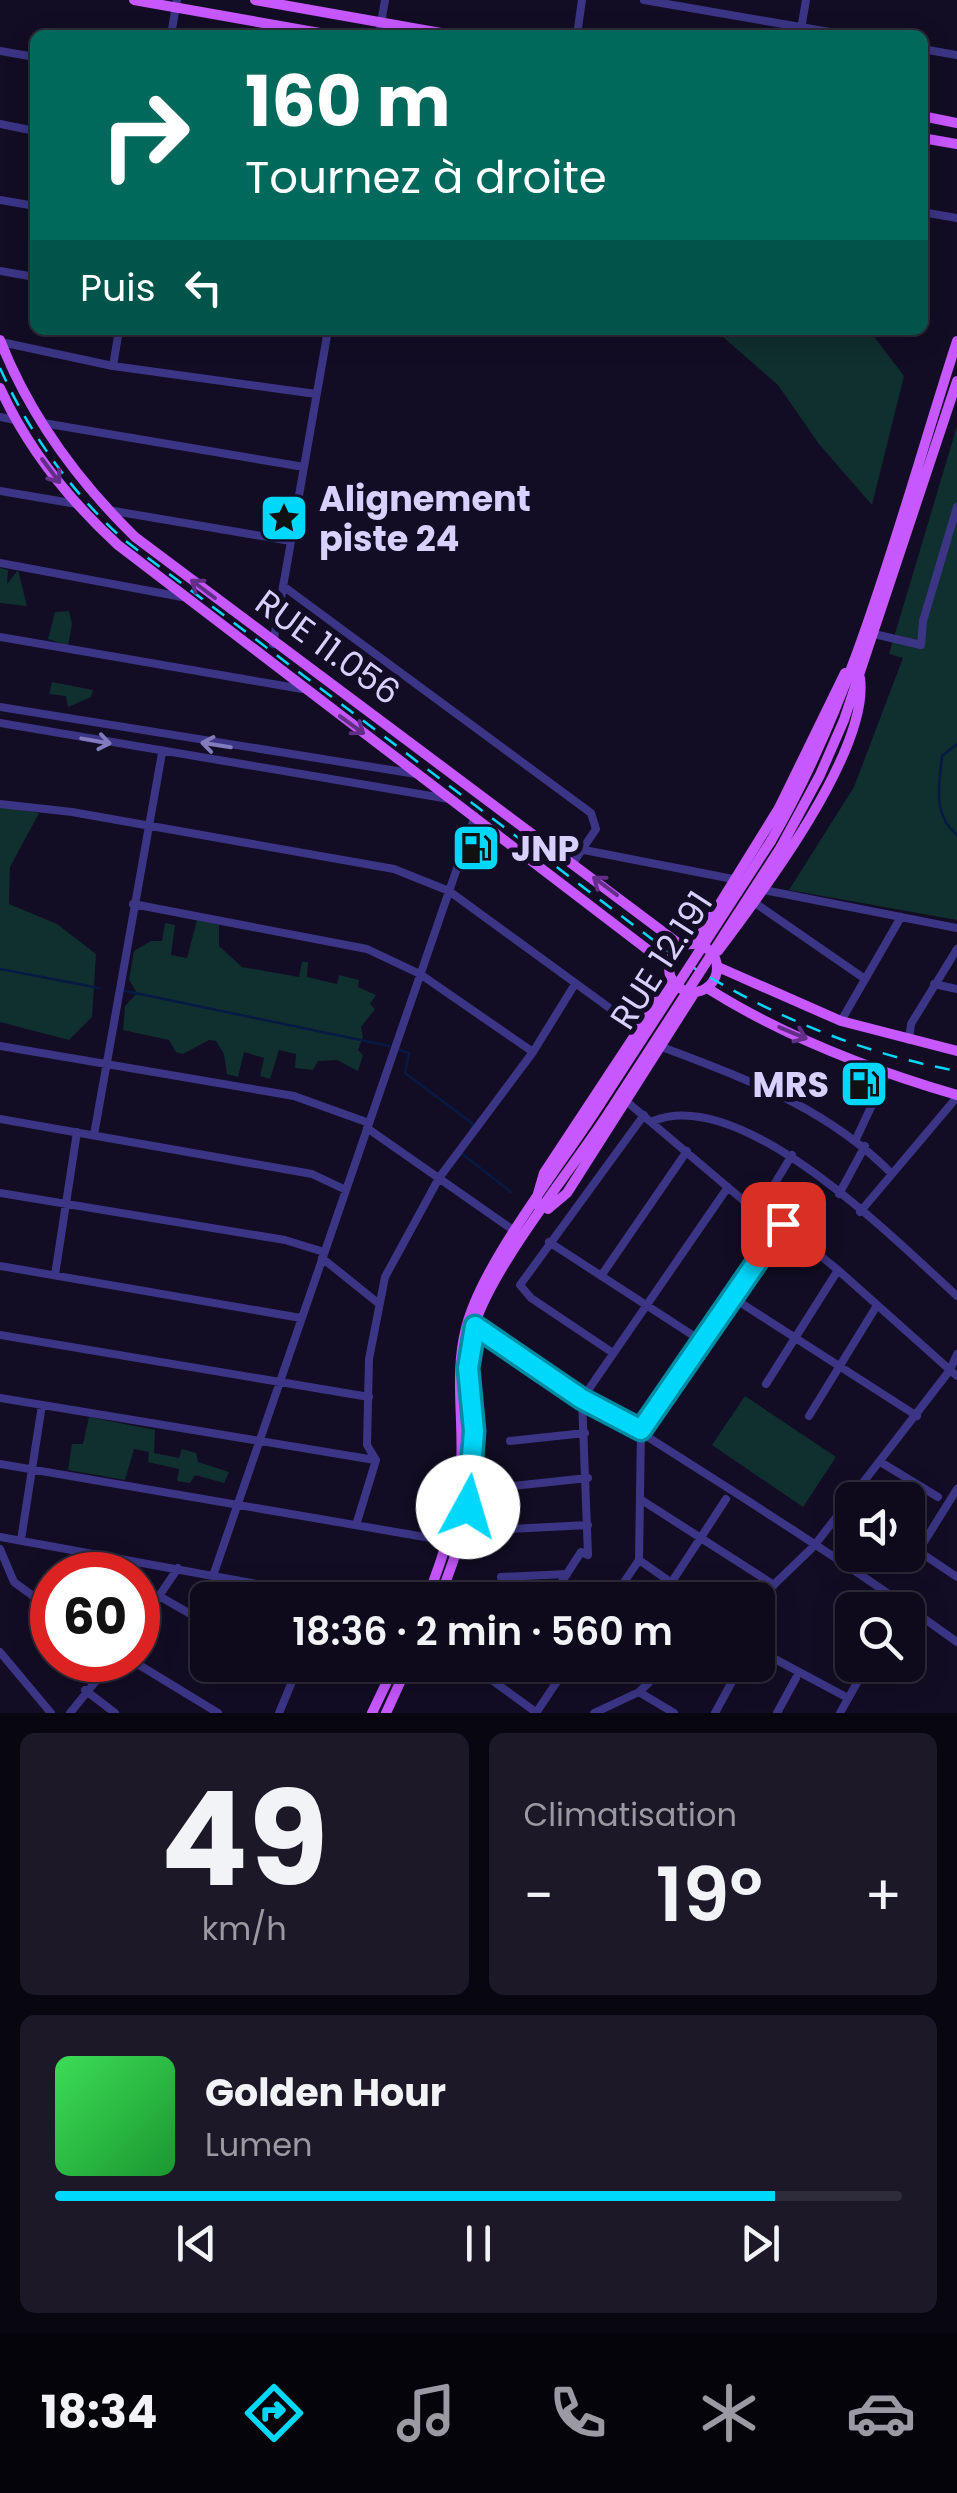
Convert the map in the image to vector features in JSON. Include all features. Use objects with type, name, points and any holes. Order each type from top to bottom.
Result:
[{"type":"main road","points":[[134,0],[176,4],[307,30]]},
{"type":"main road","points":[[255,0],[425,30]]},
{"type":"main road","points":[[928,117],[957,123]]},
{"type":"main road","points":[[928,139],[957,144]]},
{"type":"main road","name":"RUE 11.056","points":[[0,341],[43,423],[108,510],[135,537],[273,644],[682,946]]},
{"type":"main road","name":"RUE 12.191","points":[[445,1582],[458,1548],[472,1482],[474,1431],[468,1368],[475,1326],[485,1299],[539,1208],[776,844],[832,751],[957,342]]},
{"type":"main road","name":"RUE 12.191","points":[[854,670],[874,634],[957,381]]},
{"type":"main road","points":[[0,388],[15,420],[77,504],[118,545],[669,966],[672,979],[682,989],[701,990],[887,1073],[957,1096]]},
{"type":"main road","points":[[695,944],[779,808],[836,683],[854,670]]},
{"type":"main road","points":[[539,1208],[563,1198],[701,990],[834,771],[858,710],[854,670]]},
{"type":"main road","points":[[669,966],[682,946],[695,944],[716,962],[842,1021],[957,1051]]},
{"type":"main road","points":[[539,1208],[544,1173],[672,979]]},
{"type":"main road","name":"RUE 12.191","points":[[433,1582],[448,1541],[461,1465],[460,1366],[466,1328],[480,1290],[516,1232],[539,1208]]},
{"type":"main road","points":[[372,1713],[386,1682]]},
{"type":"main road","points":[[386,1713],[400,1682]]},
{"type":"street","points":[[380,30],[385,0]]},
{"type":"street","points":[[578,30],[582,0]]},
{"type":"street","points":[[644,0],[796,30]]},
{"type":"street","points":[[801,30],[806,0]]},
{"type":"street","points":[[172,30],[176,4]]},
{"type":"street","points":[[0,50],[30,56]]},
{"type":"street","points":[[928,50],[957,55]]},
{"type":"street","points":[[0,124],[30,130]]},
{"type":"street","points":[[0,200],[30,205]]},
{"type":"street","points":[[928,213],[957,218]]},
{"type":"street","points":[[0,270],[30,276]]},
{"type":"street","points":[[113,366],[119,335]]},
{"type":"street","points":[[273,644],[324,335]]},
{"type":"street","points":[[0,341],[113,366],[316,394]]},
{"type":"street","points":[[0,418],[15,420]]},
{"type":"street","points":[[43,423],[304,467]]},
{"type":"street","points":[[0,490],[77,504]]},
{"type":"street","points":[[874,634],[921,645],[923,621],[957,506]]},
{"type":"street","points":[[108,510],[291,541]]},
{"type":"street","points":[[0,563],[185,597]]},
{"type":"street","points":[[283,586],[592,813],[596,830],[573,862]]},
{"type":"street","points":[[0,637],[302,689]]},
{"type":"street","points":[[0,706],[416,774]]},
{"type":"street","points":[[0,723],[452,800]]},
{"type":"street","points":[[94,1135],[162,753]]},
{"type":"street","points":[[0,804],[394,869],[449,890],[637,1028]]},
{"type":"street","points":[[214,1572],[475,815]]},
{"type":"street","points":[[584,850],[733,880]]},
{"type":"street","points":[[764,890],[957,928]]},
{"type":"street","points":[[754,902],[865,979]]},
{"type":"street","points":[[133,904],[367,949],[420,974],[533,1052]]},
{"type":"street","points":[[842,1021],[901,917]]},
{"type":"street","points":[[909,1040],[911,1024],[957,949]]},
{"type":"street","points":[[357,1522],[376,1460],[367,1444],[378,1302],[400,1245],[439,1178],[533,1052],[575,984]]},
{"type":"street","points":[[934,984],[957,989]]},
{"type":"street","points":[[0,1046],[294,1096],[368,1126],[516,1232]]},
{"type":"street","points":[[662,1047],[764,1084],[856,1139],[892,1174]]},
{"type":"street","points":[[856,1139],[887,1073]]},
{"type":"street","points":[[860,1212],[957,1096]]},
{"type":"street","points":[[626,1101],[762,1214],[783,1224],[876,1307],[955,1366],[869,1482]]},
{"type":"street","points":[[612,1353],[522,1291],[523,1276],[649,1118],[670,1114],[745,1130],[792,1155],[957,1296]]},
{"type":"street","points":[[0,1118],[312,1174],[346,1190]]},
{"type":"street","points":[[55,1275],[77,1132]]},
{"type":"street","points":[[839,1194],[865,1146]]},
{"type":"street","points":[[601,1276],[687,1150]]},
{"type":"street","points":[[762,1214],[769,1192],[792,1155]]},
{"type":"street","points":[[562,1582],[580,1552],[588,1555],[582,1399],[728,1187]]},
{"type":"street","points":[[0,1194],[286,1240],[323,1255],[378,1302]]},
{"type":"street","points":[[624,1582],[639,1560],[641,1430],[783,1224]]},
{"type":"street","points":[[549,1242],[700,1340]]},
{"type":"street","points":[[0,1266],[301,1318]]},
{"type":"street","points":[[766,1384],[838,1270]]},
{"type":"street","points":[[730,1296],[917,1416]]},
{"type":"street","points":[[808,1416],[876,1307]]},
{"type":"street","points":[[475,1326],[582,1399],[641,1430],[957,1642]]},
{"type":"street","points":[[0,1335],[369,1397]]},
{"type":"street","points":[[0,1398],[376,1460]]},
{"type":"street","points":[[21,1540],[42,1405]]},
{"type":"street","points":[[510,1441],[584,1433]]},
{"type":"street","points":[[882,1463],[938,1497]]},
{"type":"street","points":[[0,1464],[236,1506],[357,1522],[448,1541]]},
{"type":"street","points":[[504,1487],[588,1478]]},
{"type":"street","points":[[925,1540],[957,1489]]},
{"type":"street","points":[[639,1560],[672,1582],[726,1498]]},
{"type":"street","points":[[640,1499],[769,1582]]},
{"type":"street","points":[[775,1584],[835,1524]]},
{"type":"street","points":[[510,1529],[588,1525]]},
{"type":"street","points":[[0,1537],[257,1582]]},
{"type":"street","points":[[0,1549],[14,1582],[30,1594]]},
{"type":"street","points":[[925,1554],[957,1578]]},
{"type":"street","points":[[160,1595],[178,1568]]},
{"type":"street","points":[[501,1577],[567,1574]]},
{"type":"street","points":[[160,1597],[190,1614]]},
{"type":"street","points":[[0,1652],[51,1713]]},
{"type":"street","points":[[775,1659],[848,1698]]},
{"type":"street","points":[[160,1678],[218,1713]]},
{"type":"street","points":[[777,1713],[796,1678]]},
{"type":"street","points":[[70,1713],[92,1682]]},
{"type":"street","points":[[280,1713],[292,1682]]},
{"type":"street","points":[[494,1682],[536,1713],[557,1682]]},
{"type":"street","points":[[594,1713],[619,1708],[649,1682]]},
{"type":"street","points":[[715,1713],[732,1682]]},
{"type":"street","points":[[840,1713],[857,1682]]},
{"type":"street","points":[[85,1690],[115,1713]]},
{"type":"street","points":[[639,1692],[674,1713]]},
{"type":"green space","points":[[721,335],[873,335],[904,376],[872,505],[819,444],[778,385]]},
{"type":"green space","points":[[957,426],[957,920],[789,890],[854,787],[903,658],[889,654]]},
{"type":"green space","points":[[0,568],[8,570],[7,584],[18,570],[27,606],[0,603]]},
{"type":"green space","points":[[69,611],[72,624],[68,646],[48,639],[55,612]]},
{"type":"green space","points":[[52,682],[93,690],[91,697],[68,707],[66,696],[49,694]]},
{"type":"green space","points":[[0,806],[39,813],[10,867],[9,904],[57,924],[96,954],[92,1017],[69,1040],[0,1022]]},
{"type":"green space","points":[[197,920],[219,925],[219,946],[242,967],[299,977],[302,962],[308,962],[307,977],[337,984],[339,975],[359,980],[358,987],[376,995],[370,1004],[375,1009],[361,1027],[363,1037],[358,1050],[363,1055],[358,1071],[337,1060],[318,1061],[313,1070],[295,1068],[296,1054],[279,1050],[270,1079],[260,1076],[264,1058],[244,1052],[238,1077],[227,1074],[224,1054],[216,1041],[209,1040],[183,1054],[176,1052],[169,1040],[123,1030],[125,1006],[137,993],[129,980],[134,951],[151,941],[162,941],[165,923],[175,925],[171,955],[187,958]]},
{"type":"green space","points":[[745,1396],[836,1457],[803,1507],[712,1445]]},
{"type":"green space","points":[[89,1417],[155,1430],[154,1453],[179,1458],[182,1449],[196,1453],[198,1462],[229,1472],[224,1483],[195,1475],[190,1483],[177,1481],[179,1469],[148,1462],[149,1452],[134,1449],[125,1480],[68,1470],[72,1444],[83,1444]]},
{"type":"waterway","points":[[957,744],[942,756],[939,789],[940,809],[957,835]]},
{"type":"waterway","points":[[0,969],[99,988]]},
{"type":"waterway","points":[[121,990],[389,1046]]},
{"type":"waterway","points":[[396,1049],[409,1053],[405,1073],[473,1124],[470,1132]]},
{"type":"waterway","points":[[461,1153],[511,1192]]},
{"type":"railway","points":[[0,368],[52,460],[123,539],[673,955],[740,994],[809,1027],[882,1053],[957,1071]]},
{"type":"place","name":"Alignement piste 24","points":[[284,518]]},
{"type":"place","name":"JNP","points":[[476,848]]},
{"type":"place","name":"MRS","points":[[864,1084]]},
{"type":"route","points":[[468,1507],[474,1431],[468,1368],[475,1326],[582,1399],[641,1430],[783,1224]]}]
